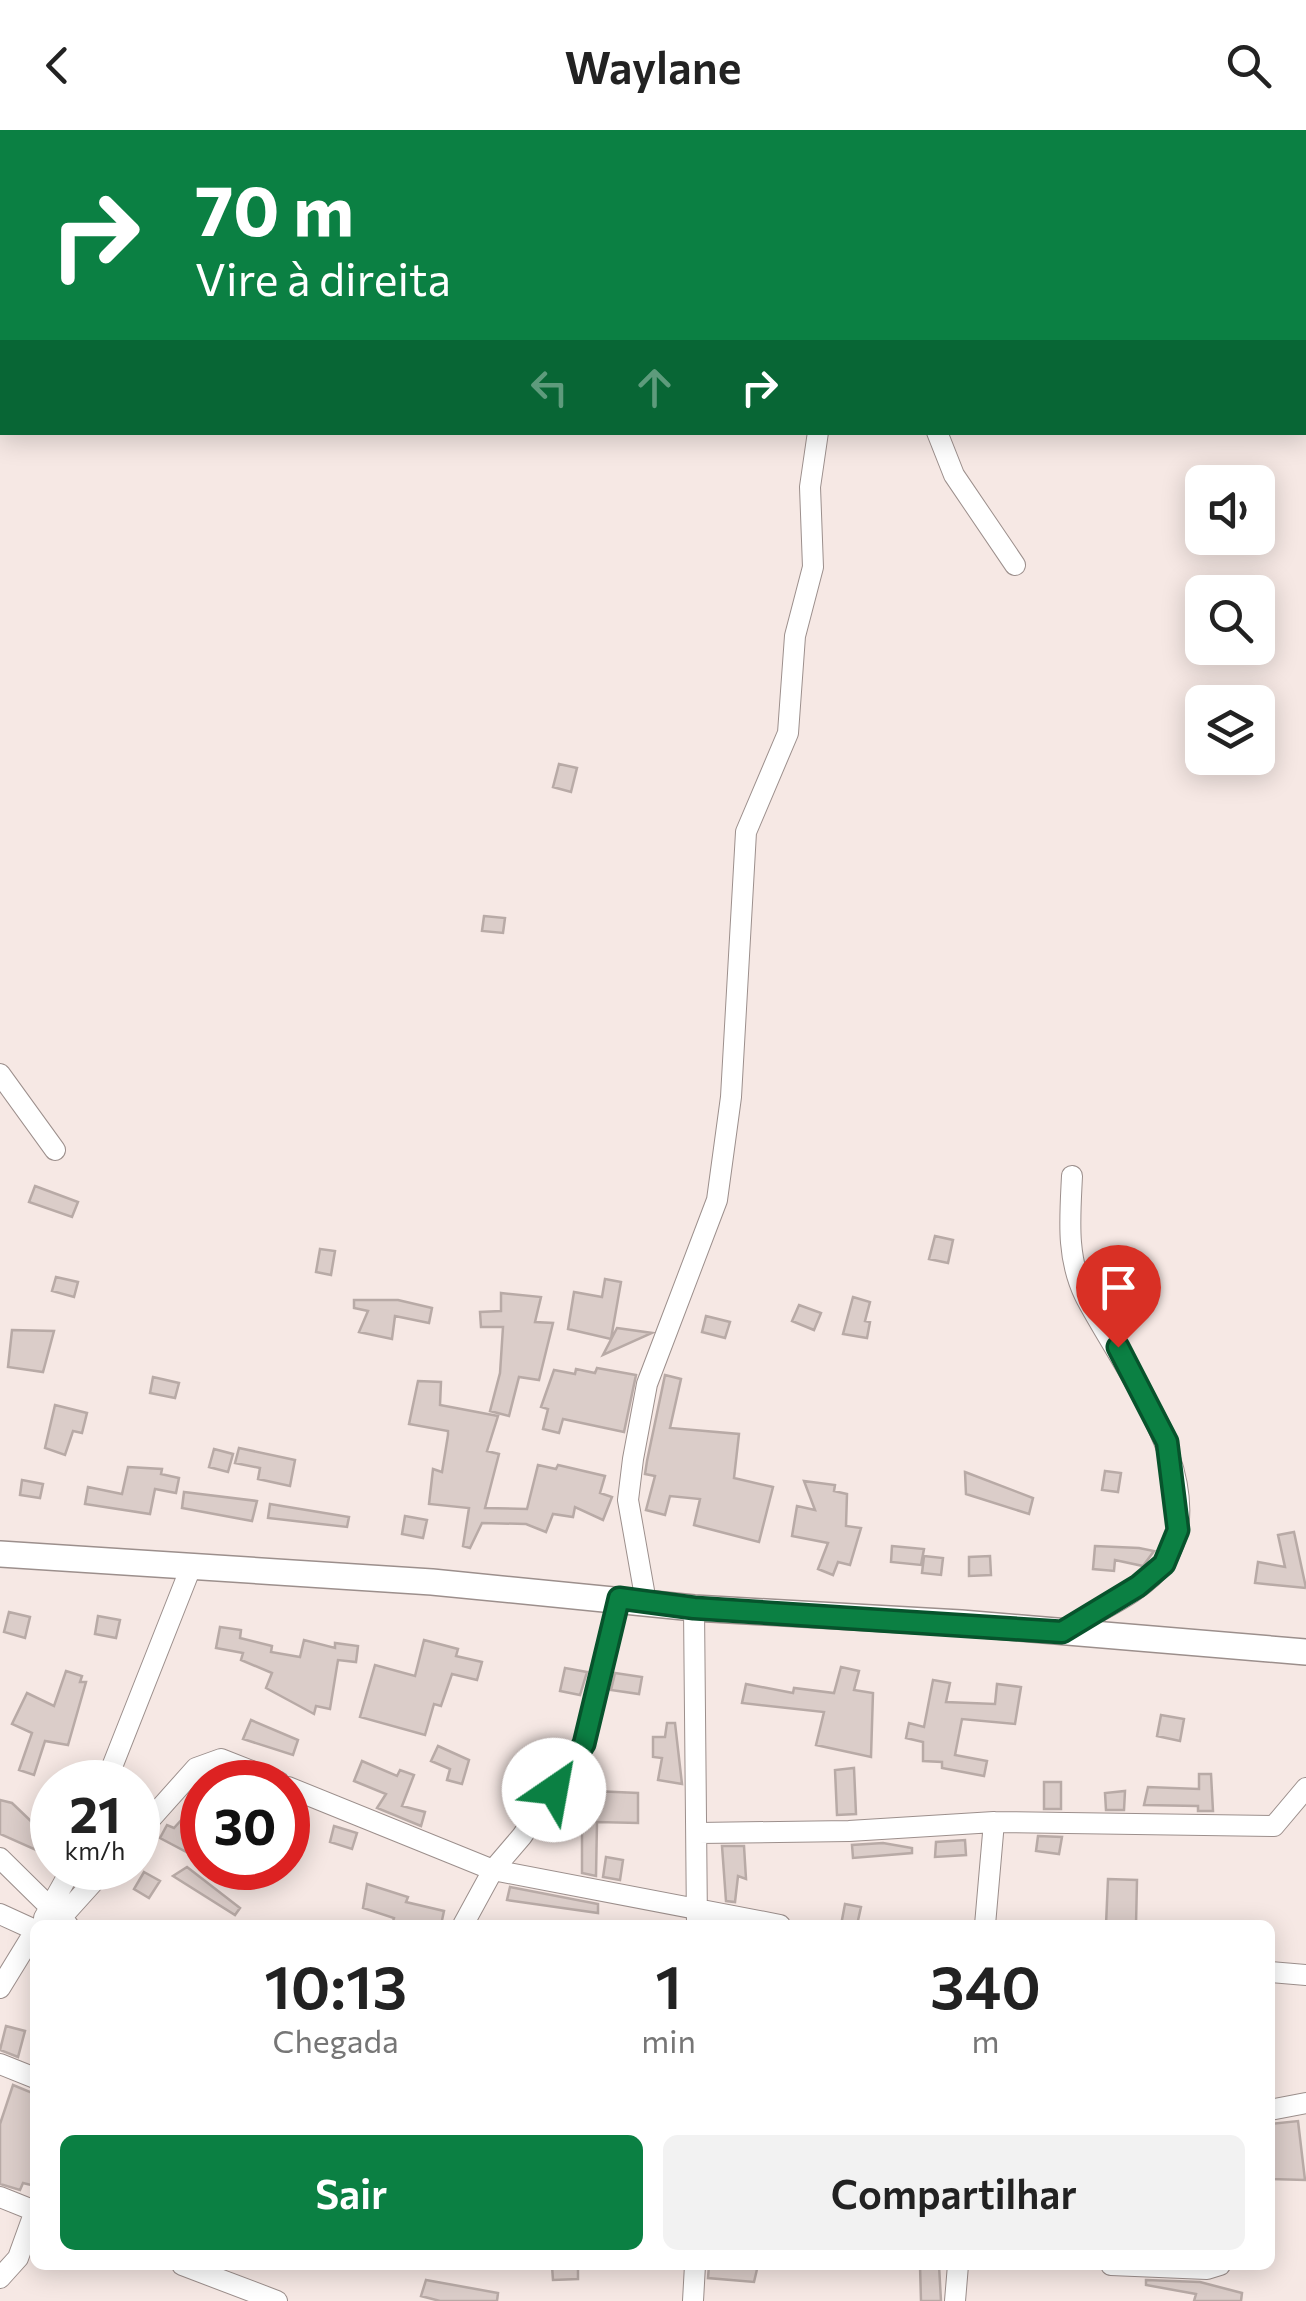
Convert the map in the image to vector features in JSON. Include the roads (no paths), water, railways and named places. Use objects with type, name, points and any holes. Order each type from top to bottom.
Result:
[{"type":"main road","points":[[0,1554],[1306,1652]]},
{"type":"street","points":[[646,1602],[628,1500],[633,1459],[647,1384],[717,1200],[732,1097],[746,832],[788,732],[795,636],[814,555],[810,487],[818,435]]},
{"type":"street","points":[[938,435],[954,475],[1015,565]]},
{"type":"street","points":[[0,1074],[56,1150]]},
{"type":"street","points":[[1062,1632],[1138,1586],[1164,1564],[1178,1530],[1167,1442],[1118,1347],[1084,1295],[1068,1245],[1072,1176]]},
{"type":"street","points":[[115,1760],[191,1567]]},
{"type":"street","points":[[466,1920],[493,1870],[522,1836],[584,1744],[619,1598]]},
{"type":"street","points":[[694,1608],[697,1916]]},
{"type":"street","points":[[160,1808],[180,1786]]},
{"type":"street","points":[[698,1833],[849,1831],[994,1822],[1178,1822],[1252,1829],[1274,1826],[1306,1788]]},
{"type":"street","points":[[310,1795],[493,1870],[697,1916],[734,1920]]},
{"type":"street","points":[[985,1920],[994,1822]]},
{"type":"street","points":[[0,1858],[46,1920]]},
{"type":"street","points":[[49,1920],[62,1890]]},
{"type":"street","points":[[51,1920],[83,1890]]},
{"type":"street","points":[[0,1914],[32,1920]]},
{"type":"street","points":[[0,1988],[30,1947]]},
{"type":"street","points":[[1275,1972],[1306,1975]]},
{"type":"street","points":[[0,2064],[30,2076]]},
{"type":"street","points":[[1275,2109],[1306,2103]]},
{"type":"street","points":[[0,2197],[30,2209]]},
{"type":"street","points":[[0,2278],[18,2258],[30,2225]]},
{"type":"street","points":[[195,2270],[278,2301]]},
{"type":"street","points":[[693,2301],[695,2270]]},
{"type":"street","points":[[955,2301],[958,2270]]}]
